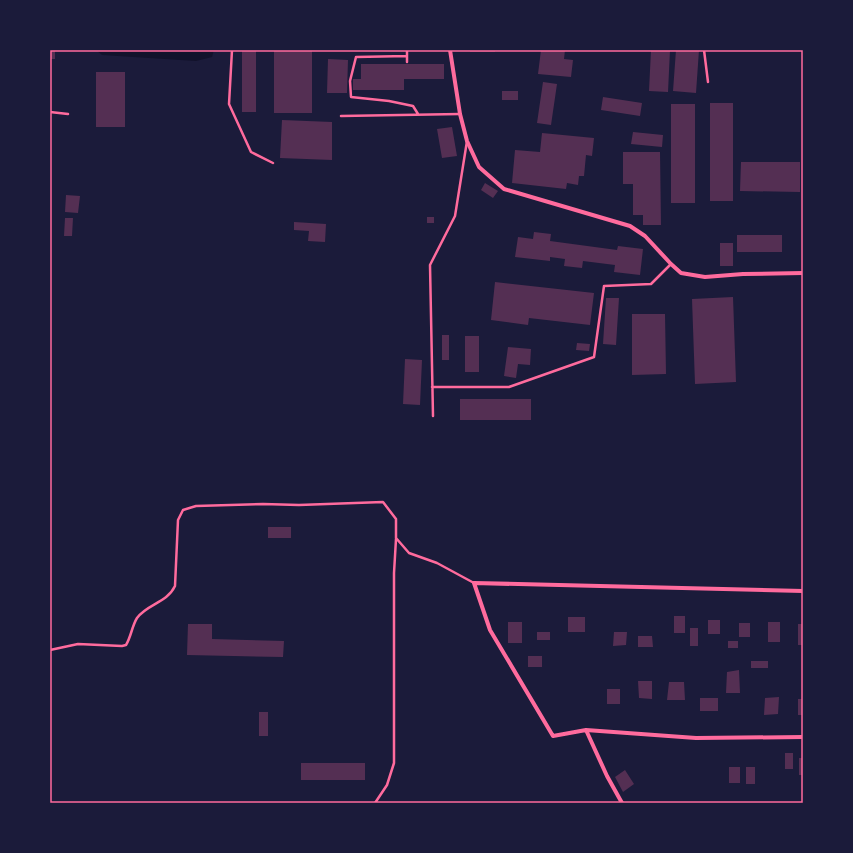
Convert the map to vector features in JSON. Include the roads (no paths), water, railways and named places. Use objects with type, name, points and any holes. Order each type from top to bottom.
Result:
[{"type":"street","points":[[450,50],[460,114],[467,141],[480,167],[504,189],[630,226],[645,236],[681,273],[705,277],[743,274],[803,274]]},
{"type":"street","points":[[803,591],[474,584],[490,630],[553,736],[586,730],[696,738],[803,737]]},
{"type":"street","points":[[586,730],[607,776],[622,803]]},
{"type":"lane","points":[[232,50],[229,104],[251,152],[273,163]]},
{"type":"lane","points":[[407,50],[407,62]]},
{"type":"lane","points":[[704,50],[708,82]]},
{"type":"lane","points":[[407,56],[356,57],[350,81],[351,97],[389,101],[413,106],[418,114]]},
{"type":"lane","points":[[50,112],[68,114]]},
{"type":"lane","points":[[341,116],[460,114]]},
{"type":"lane","points":[[433,416],[430,265],[455,216],[467,141]]},
{"type":"lane","points":[[432,387],[509,387],[594,357],[604,286],[651,284],[671,264]]},
{"type":"lane","points":[[50,650],[78,644],[126,645],[136,618],[168,596],[175,586],[178,520],[183,510],[196,506],[263,504],[299,505],[383,502],[396,519],[394,573],[394,763],[387,785],[375,803]]},
{"type":"lane","points":[[396,538],[409,553],[437,563],[474,584]]}]
